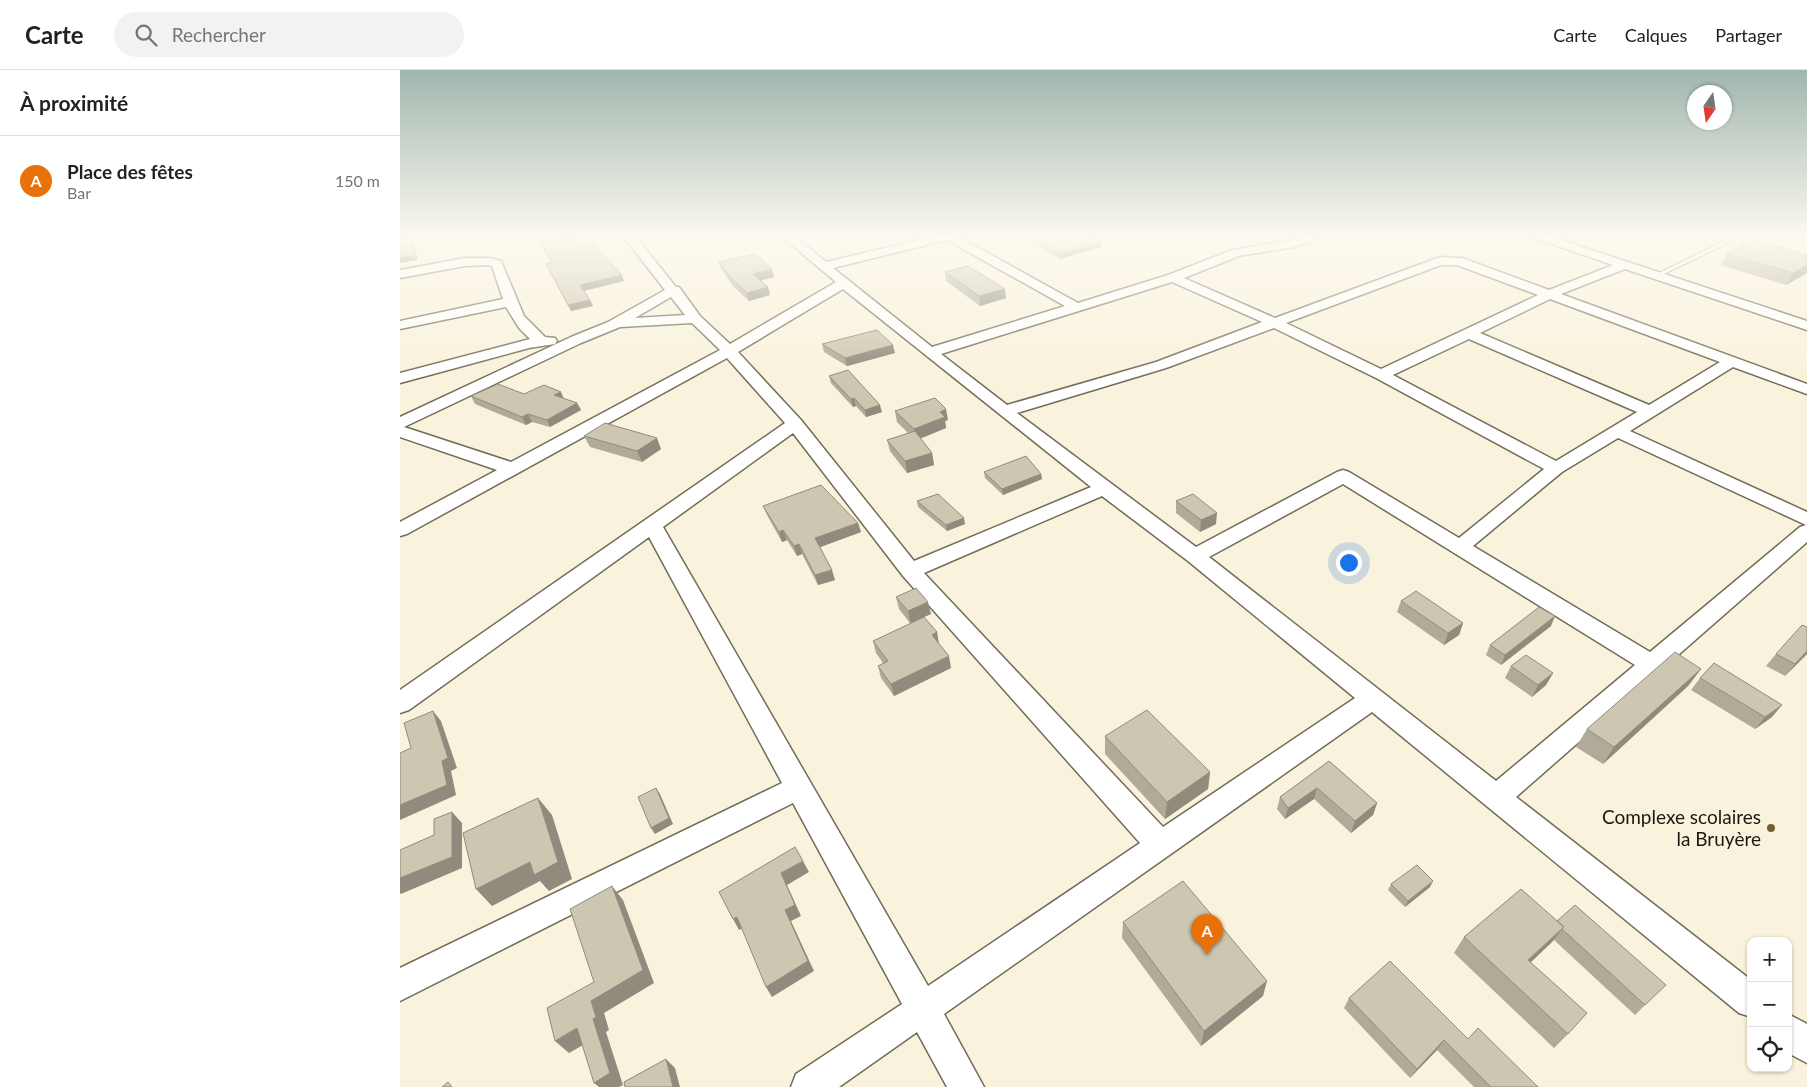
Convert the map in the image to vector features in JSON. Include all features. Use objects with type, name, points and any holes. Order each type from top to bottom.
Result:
[{"type":"street","points":[[504,283],[510,302],[524,328],[541,341]]},
{"type":"street","points":[[669,283],[695,319],[730,351],[794,424],[910,570],[1161,845]]},
{"type":"street","points":[[400,530],[730,351],[843,283]]},
{"type":"street","points":[[845,283],[1103,489],[1195,556],[1747,998]]},
{"type":"street","points":[[1034,283],[1076,307]]},
{"type":"street","points":[[930,352],[1155,283]]},
{"type":"street","points":[[1185,283],[1275,323],[1381,375],[1556,468]]},
{"type":"street","points":[[1005,411],[1161,365],[1380,283]]},
{"type":"street","points":[[1521,283],[1807,389]]},
{"type":"street","points":[[1381,375],[1550,294],[1577,283]]},
{"type":"street","points":[[1679,283],[1807,326]]},
{"type":"street","points":[[400,423],[576,340],[613,325],[674,290]]},
{"type":"street","points":[[400,325],[510,302]]},
{"type":"street","points":[[613,325],[642,321],[695,319]]},
{"type":"street","points":[[1468,333],[1650,411]]},
{"type":"street","points":[[400,378],[541,341],[576,340]]},
{"type":"street","points":[[1460,547],[1556,468],[1733,361]]},
{"type":"street","points":[[400,703],[653,526],[794,424]]},
{"type":"street","points":[[400,431],[513,469]]},
{"type":"street","points":[[1617,431],[1807,519]]},
{"type":"street","points":[[1195,556],[1343,476],[1651,664]]},
{"type":"street","points":[[910,570],[1103,489]]},
{"type":"street","points":[[653,526],[966,1087]]},
{"type":"street","points":[[1497,797],[1807,531]]},
{"type":"street","points":[[809,1087],[1372,699]]},
{"type":"street","points":[[400,985],[798,788]]},
{"type":"street","points":[[1792,1034],[1807,1046]]},
{"type":"building","points":[[556,283],[586,283],[580,285],[590,300],[568,305]]},
{"type":"building","points":[[737,283],[764,283],[768,287],[747,293]]},
{"type":"building","points":[[961,283],[996,283],[1005,289],[979,296]]},
{"type":"building","points":[[877,330],[893,345],[845,358],[822,344]]},
{"type":"building","points":[[848,370],[880,405],[865,410],[854,398],[851,399],[829,376]]},
{"type":"building","points":[[498,384],[524,394],[544,385],[561,392],[554,395],[577,403],[547,420],[528,414],[522,417],[471,396]]},
{"type":"building","points":[[935,398],[946,409],[940,412],[945,417],[914,429],[895,411]]},
{"type":"building","points":[[605,423],[657,438],[637,451],[584,436]]},
{"type":"building","points":[[915,431],[932,453],[905,461],[887,440]]},
{"type":"building","points":[[1026,456],[1041,474],[1002,489],[984,472]]},
{"type":"building","points":[[821,485],[858,523],[815,538],[832,570],[815,575],[799,544],[794,546],[783,530],[779,532],[763,506]]},
{"type":"building","points":[[938,494],[964,518],[946,525],[917,501]]},
{"type":"building","points":[[1193,494],[1217,513],[1201,520],[1176,501]]},
{"type":"building","points":[[916,588],[928,602],[908,611],[896,597]]},
{"type":"building","points":[[1416,591],[1463,623],[1448,633],[1401,601]]},
{"type":"building","points":[[1539,607],[1555,616],[1505,655],[1490,645]]},
{"type":"building","points":[[924,617],[937,632],[932,635],[949,656],[891,684],[878,666],[888,661],[873,641]]},
{"type":"building","points":[[1802,625],[1807,627],[1807,651],[1795,664],[1776,654]]},
{"type":"building","points":[[1675,652],[1701,669],[1614,747],[1587,729]]},
{"type":"building","points":[[1526,655],[1553,673],[1538,685],[1511,666]]},
{"type":"building","points":[[1714,663],[1782,705],[1765,717],[1700,678]]},
{"type":"building","points":[[1147,710],[1210,772],[1167,802],[1105,736]]},
{"type":"building","points":[[433,711],[448,758],[442,761],[447,785],[400,805],[400,753],[411,748],[404,723]]},
{"type":"building","points":[[1329,761],[1377,803],[1355,821],[1317,788],[1288,808],[1280,797]]},
{"type":"building","points":[[656,788],[669,818],[651,828],[638,797]]},
{"type":"building","points":[[538,798],[558,862],[534,875],[530,862],[476,889],[463,833]]},
{"type":"building","points":[[452,812],[452,857],[400,878],[400,850],[434,835],[434,819]]},
{"type":"building","points":[[795,847],[803,861],[781,873],[795,905],[785,910],[808,961],[766,987],[737,917],[733,919],[719,892]]},
{"type":"building","points":[[1417,865],[1433,881],[1408,901],[1391,884]]},
{"type":"building","points":[[1183,881],[1267,981],[1204,1031],[1123,922]]},
{"type":"building","points":[[612,886],[643,970],[591,1001],[596,1017],[593,1019],[610,1073],[594,1083],[577,1028],[555,1041],[547,1008],[594,982],[570,909]]},
{"type":"building","points":[[1521,889],[1564,927],[1528,960],[1587,1013],[1568,1034],[1464,937]]},
{"type":"building","points":[[1575,905],[1666,985],[1645,1005],[1562,929],[1564,927],[1557,921]]},
{"type":"building","points":[[1390,961],[1468,1039],[1478,1028],[1538,1087],[1491,1087],[1444,1040],[1417,1069],[1349,998]]},
{"type":"building","points":[[666,1059],[673,1087],[625,1087],[624,1082]]},
{"type":"building","points":[[448,1082],[452,1087],[442,1087]]},
{"type":"place","name":"Complexe scolaires la Bruyère","points":[[1771,828]]},
{"type":"place","name":"Place des fêtes","points":[[1207,955]]}]
